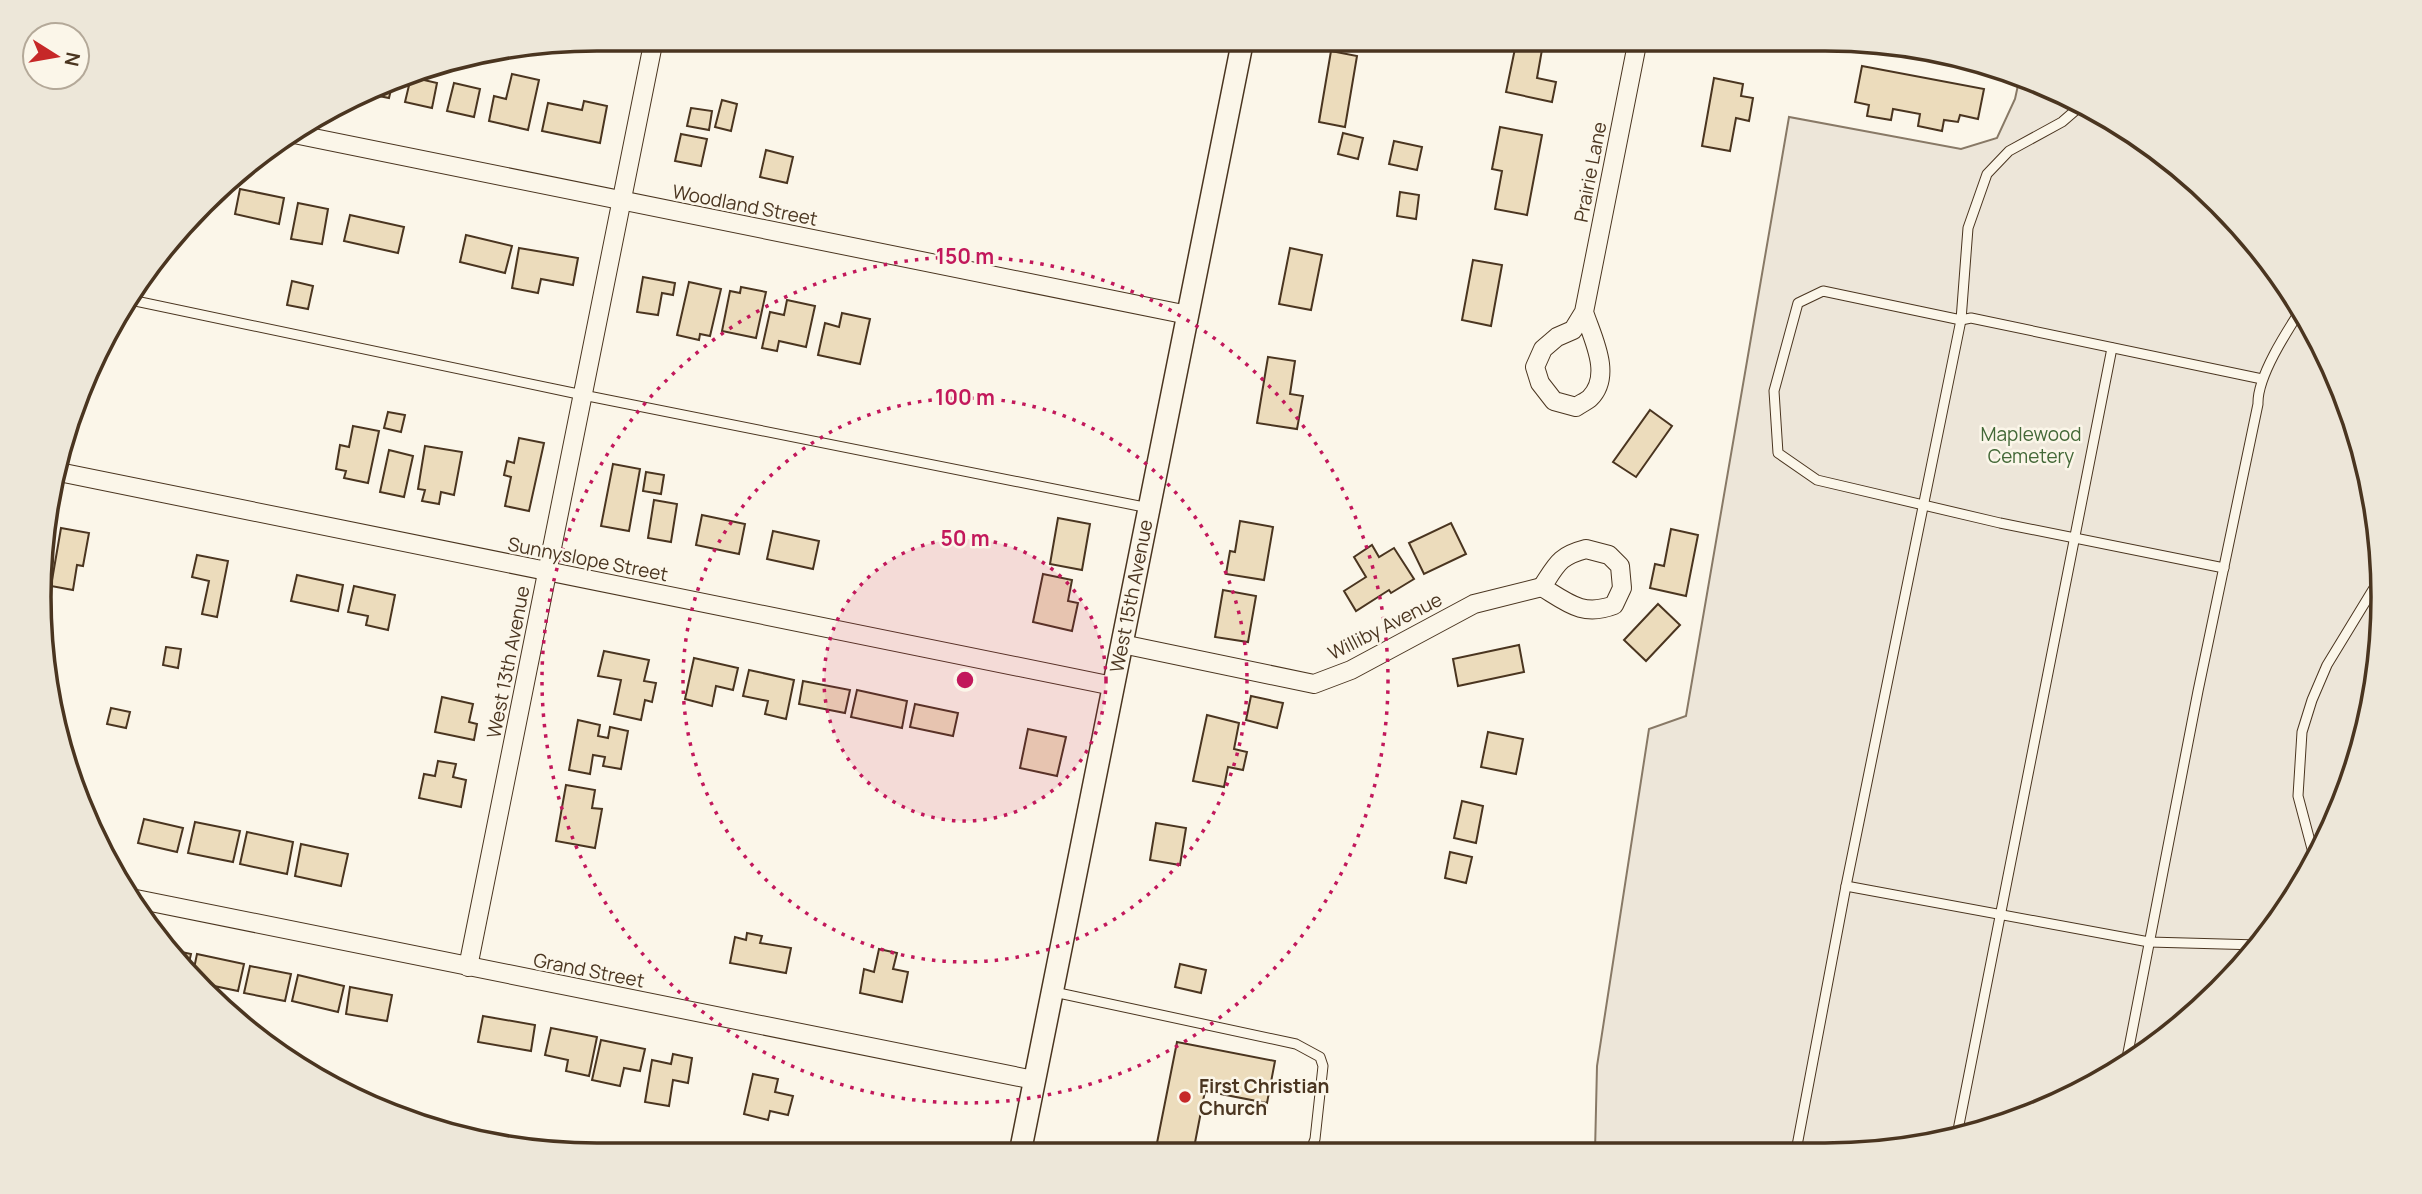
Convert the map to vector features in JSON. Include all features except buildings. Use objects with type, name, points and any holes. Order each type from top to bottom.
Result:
[{"type":"street","name":"West 13th Avenue","points":[[468,967],[651,51]]},
{"type":"street","name":"West 15th Avenue","points":[[1022,1143],[1241,51]]},
{"type":"street","name":"Prairie Lane","points":[[1584,312],[1636,51]]},
{"type":"street","name":"Woodland Street","points":[[305,136],[1188,315]]},
{"type":"street","points":[[1584,312],[1601,362],[1600,379],[1591,397],[1576,407],[1554,401],[1540,383],[1535,367],[1543,349],[1557,337],[1573,330],[1584,312]]},
{"type":"street","name":"Sunnyslope Street","points":[[65,473],[1113,686]]},
{"type":"street","name":"Williby Avenue","points":[[1122,645],[1314,684],[1350,670],[1474,604],[1542,587]]},
{"type":"street","name":"Grand Street","points":[[143,901],[1034,1080]]},
{"type":"lane","points":[[1798,1143],[1846,886],[1961,320],[1968,228],[1987,174],[2009,150],[2062,122],[2075,111]]},
{"type":"lane","points":[[2224,568],[2074,538],[1816,480],[1778,453],[1774,391],[1798,303],[1823,291],[1961,320],[1970,318],[2262,379]]},
{"type":"lane","points":[[138,302],[583,395],[1149,508]]},
{"type":"lane","points":[[2128,1051],[2258,394],[2262,379],[2296,320]]},
{"type":"lane","points":[[1959,1127],[2112,348]]},
{"type":"lane","points":[[2311,846],[2298,796],[2302,732],[2327,665],[2371,594]]},
{"type":"lane","points":[[1846,886],[2149,942],[2246,945]]},
{"type":"lane","points":[[1052,992],[1296,1044],[1320,1057],[1323,1066],[1313,1143]]},
{"type":"green space","name":"Maplewood Cemetery","points":[[2018,86],[2067,107],[2128,143],[2185,186],[2236,237],[2258,264],[2298,324],[2330,388],[2353,456],[2361,490],[2367,526],[2371,597],[2367,668],[2361,704],[2353,738],[2330,806],[2298,870],[2258,930],[2236,957],[2185,1008],[2158,1030],[2067,1087],[2034,1102],[1966,1125],[1896,1139],[1825,1143],[1595,1143],[1597,1066],[1649,729],[1686,716],[1789,117],[1961,149],[1997,138],[2015,99]]},
{"type":"place","name":"First Christian Church","points":[[1185,1097]]}]
